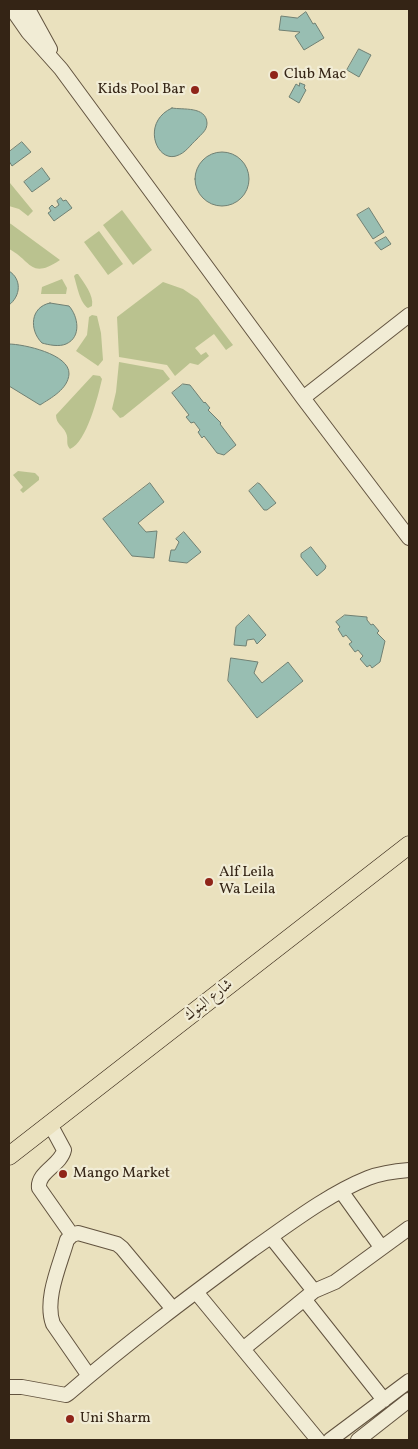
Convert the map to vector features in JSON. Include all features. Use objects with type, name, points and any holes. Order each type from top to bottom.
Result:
[{"type":"main road","name":"شارع البنوك","points":[[9,1156],[409,845]]},
{"type":"street","points":[[12,9],[28,32],[61,69],[303,398],[409,538]]},
{"type":"street","points":[[28,9],[61,69]]},
{"type":"street","points":[[303,398],[409,315]]},
{"type":"street","points":[[50,1124],[64,1150],[62,1156],[40,1180],[39,1188],[72,1235]]},
{"type":"street","points":[[9,1387],[22,1387],[66,1395],[173,1309],[271,1237],[341,1192],[369,1177],[409,1170]]},
{"type":"street","points":[[341,1192],[381,1247]]},
{"type":"street","points":[[243,1349],[309,1295],[335,1282],[409,1228]]},
{"type":"street","points":[[89,1376],[53,1324],[50,1316],[49,1303],[67,1240],[72,1235],[78,1233],[117,1244],[173,1309]]},
{"type":"street","points":[[271,1237],[379,1403],[385,1419]]},
{"type":"street","points":[[196,1292],[318,1440]]},
{"type":"street","points":[[330,1440],[346,1436],[379,1403],[409,1381]]},
{"type":"street","points":[[358,1440],[409,1400]]},
{"type":"green space","points":[[10,183],[33,211],[28,216],[19,209],[9,206]]},
{"type":"green space","points":[[122,210],[152,250],[133,265],[103,225]]},
{"type":"green space","points":[[9,223],[60,260],[43,268],[32,266],[9,249]]},
{"type":"green space","points":[[99,231],[123,264],[108,275],[84,242]]},
{"type":"green space","points":[[78,274],[90,293],[92,306],[88,308],[79,294],[74,276]]},
{"type":"green space","points":[[62,279],[67,288],[66,294],[41,294],[42,287]]},
{"type":"green space","points":[[163,282],[183,289],[198,299],[233,345],[226,350],[214,334],[195,348],[201,355],[206,352],[209,356],[198,365],[190,363],[175,376],[167,365],[119,357],[117,317]]},
{"type":"green space","points":[[92,315],[97,316],[101,333],[103,360],[98,366],[76,351],[87,335],[89,317]]},
{"type":"green space","points":[[119,362],[163,370],[170,379],[120,418],[112,409]]},
{"type":"green space","points":[[93,375],[100,376],[102,379],[95,407],[82,438],[70,449],[66,433],[57,421],[56,415]]},
{"type":"green space","points":[[18,471],[35,473],[39,480],[23,493],[20,490],[23,487],[13,475]]},
{"type":"water","points":[[306,12],[324,38],[304,50],[295,36],[300,32],[279,30],[281,16],[297,18]]},
{"type":"water","points":[[359,49],[371,55],[359,77],[347,70]]},
{"type":"water","points":[[300,83],[305,85],[304,88],[306,90],[299,103],[289,97],[296,84],[299,86]]},
{"type":"water","points":[[172,108],[198,111],[206,118],[207,123],[203,132],[185,151],[176,156],[169,156],[163,153],[158,147],[154,131],[162,114]]},
{"type":"water","points":[[22,142],[31,152],[12,166],[9,161],[9,152]]},
{"type":"water","points":[[217,152],[227,152],[237,156],[245,164],[249,179],[245,194],[237,202],[227,206],[217,206],[207,202],[199,194],[195,184],[195,174],[199,164],[207,156]]},
{"type":"water","points":[[42,168],[50,179],[32,192],[24,182]]},
{"type":"water","points":[[61,198],[63,201],[66,200],[72,208],[54,221],[48,213],[51,211],[49,208],[52,205],[55,208],[59,205],[57,201]]},
{"type":"water","points":[[369,208],[384,232],[373,239],[357,215]]},
{"type":"water","points":[[386,237],[391,244],[381,250],[375,243]]},
{"type":"water","points":[[9,271],[16,278],[18,292],[9,305]]},
{"type":"water","points":[[50,303],[69,306],[75,315],[76,332],[71,341],[66,344],[57,346],[42,343],[35,332],[35,314],[43,305]]},
{"type":"water","points":[[9,344],[34,348],[62,361],[67,367],[69,374],[66,384],[54,396],[40,405],[9,386]]},
{"type":"water","points":[[183,384],[190,385],[205,402],[210,408],[208,410],[221,423],[236,445],[224,455],[217,453],[204,436],[202,438],[198,432],[200,430],[194,422],[191,423],[186,417],[189,415],[172,393]]},
{"type":"water","points":[[150,483],[164,502],[138,523],[146,532],[157,531],[154,558],[132,556],[103,519]]},
{"type":"water","points":[[258,483],[276,503],[267,510],[264,510],[249,491]]},
{"type":"water","points":[[184,532],[201,552],[187,563],[169,561],[171,550],[175,550],[179,542],[176,539]]},
{"type":"water","points":[[311,547],[326,566],[317,576],[301,557],[301,554]]},
{"type":"water","points":[[249,615],[266,635],[257,644],[254,639],[247,640],[246,646],[234,645],[236,627]]},
{"type":"water","points":[[345,615],[367,617],[367,620],[379,631],[377,633],[385,641],[380,662],[372,668],[370,665],[367,667],[360,659],[363,656],[358,650],[355,652],[349,644],[352,642],[346,635],[343,637],[338,629],[340,627],[336,622]]},
{"type":"water","points":[[231,658],[258,662],[254,673],[262,683],[288,662],[303,681],[257,718],[228,681]]},
{"type":"place","name":"Club Mac","points":[[274,75]]},
{"type":"place","name":"Kids Pool Bar","points":[[195,90]]},
{"type":"place","name":"Alf Leila Wa Leila","points":[[209,882]]},
{"type":"place","name":"Mango Market","points":[[63,1174]]},
{"type":"place","name":"Uni Sharm","points":[[70,1419]]}]
